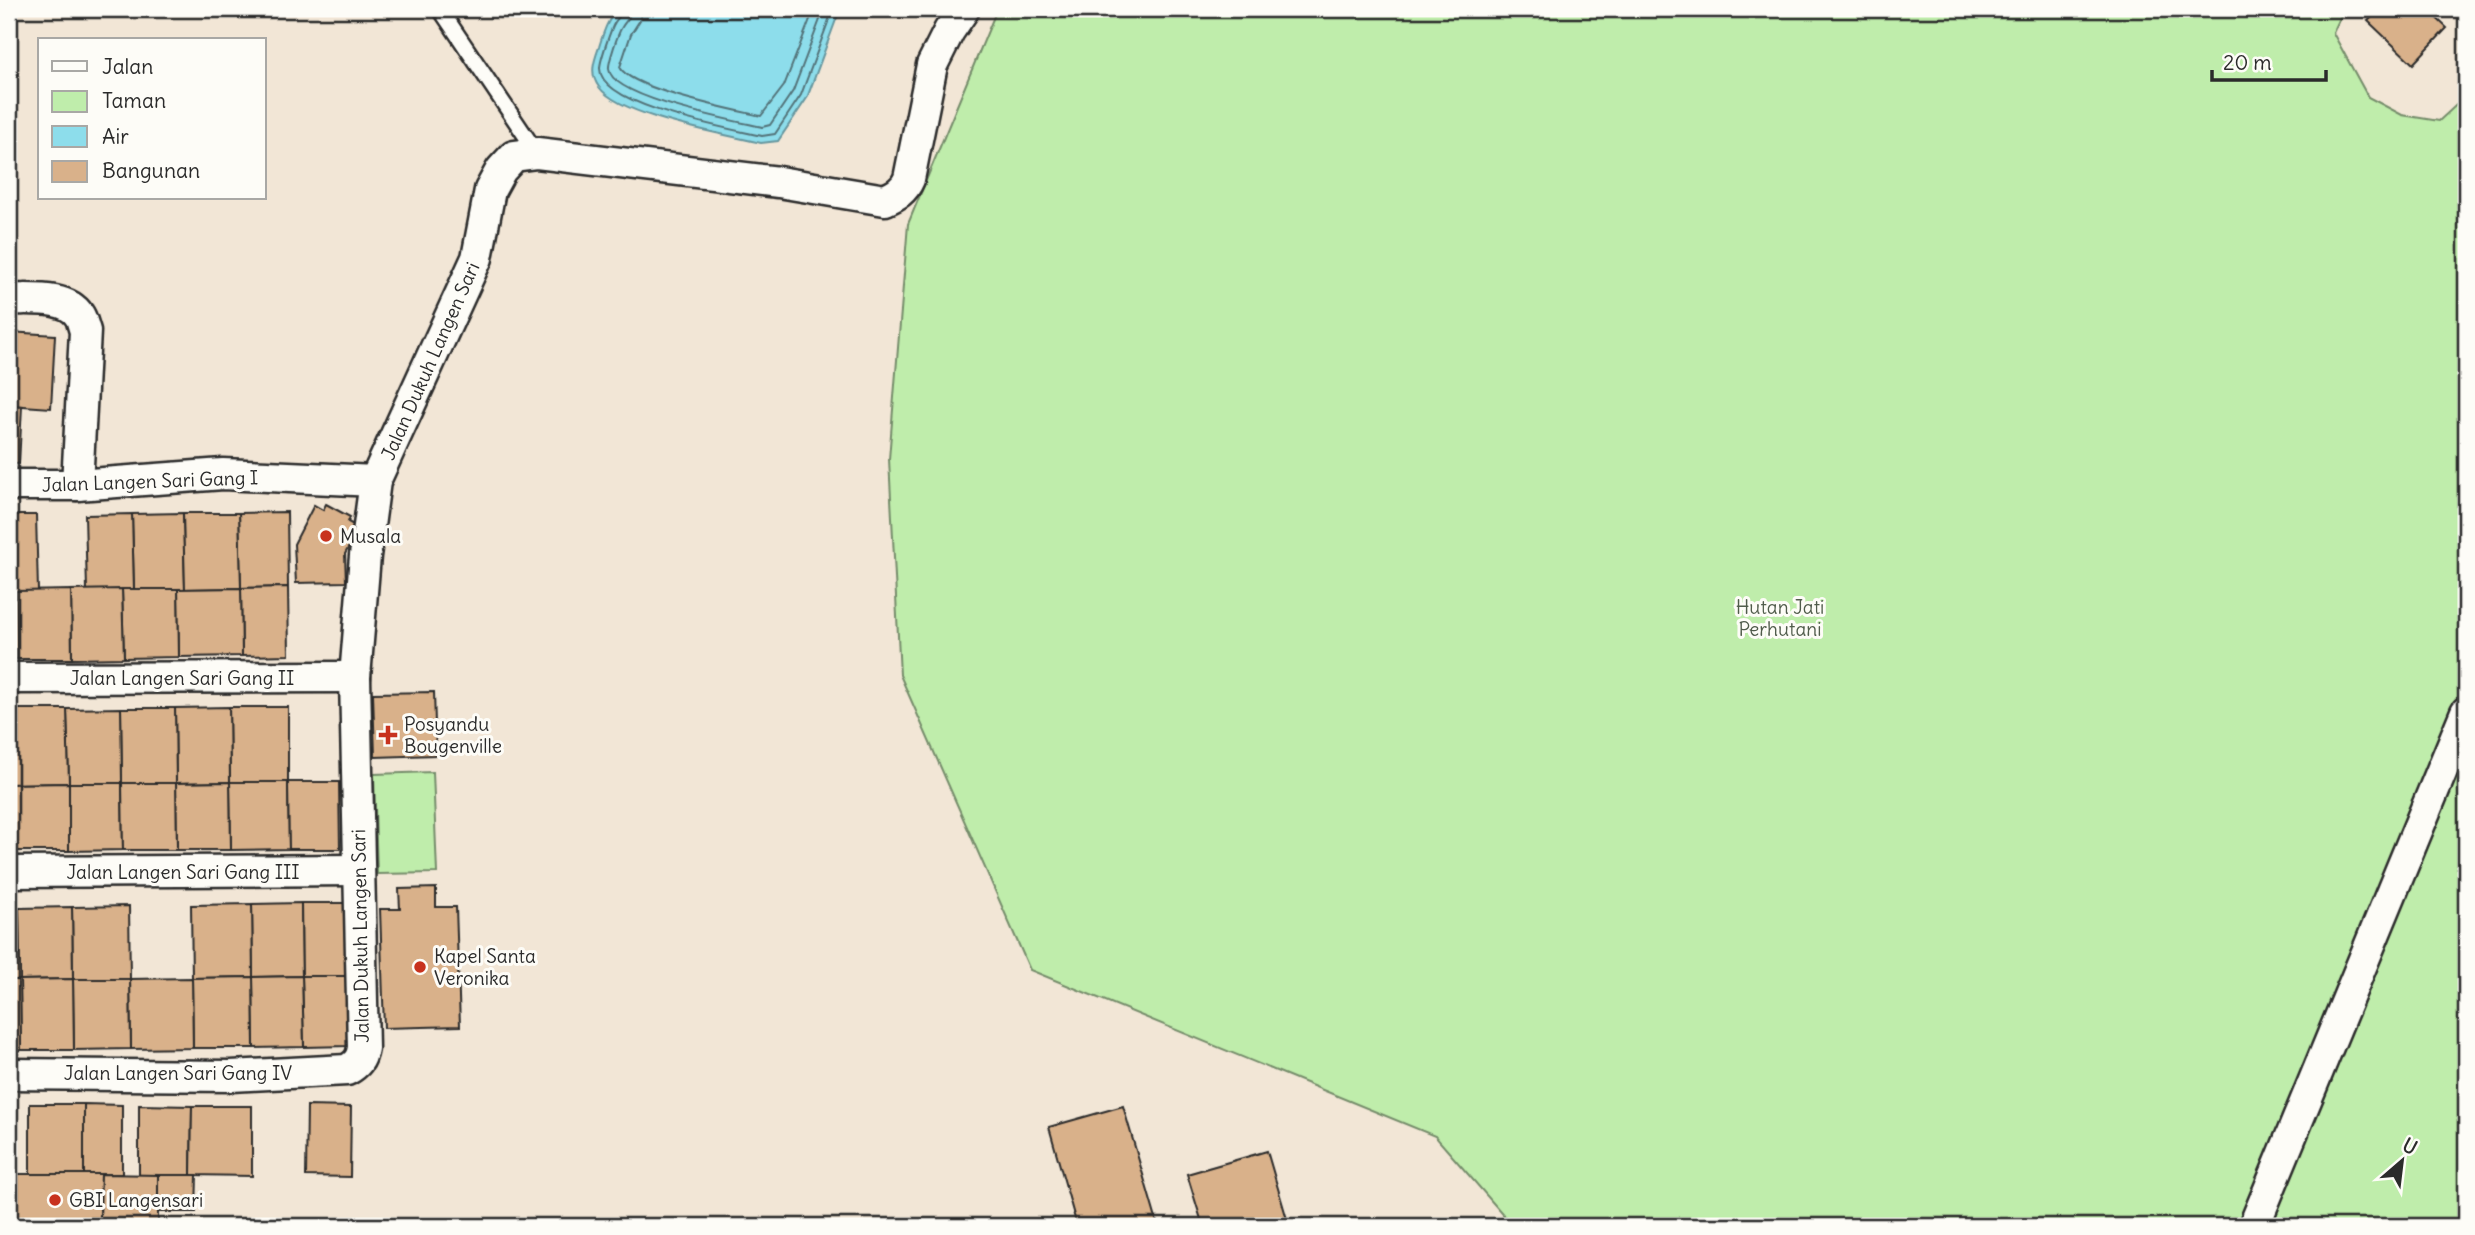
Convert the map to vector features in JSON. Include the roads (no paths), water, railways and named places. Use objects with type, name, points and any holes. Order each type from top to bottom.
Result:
[{"type":"street","name":"Jalan Dukuh Langen Sari","points":[[346,1070],[361,1058],[363,1048],[355,677],[365,556],[375,481],[477,258],[490,190],[501,170],[514,156],[537,153],[779,182],[885,200],[897,195],[909,180],[932,65],[949,30],[964,9]]},
{"type":"street","points":[[9,299],[58,302],[71,307],[80,316],[85,331],[77,485]]},
{"type":"street","name":"Jalan Langen Sari Gang I","points":[[9,485],[77,485],[223,474],[375,481]]},
{"type":"street","name":"Jalan Langen Sari Gang II","points":[[9,678],[355,677]]},
{"type":"street","points":[[2254,1226],[2466,712]]},
{"type":"street","name":"Jalan Langen Sari Gang III","points":[[9,872],[358,870]]},
{"type":"street","name":"Jalan Langen Sari Gang IV","points":[[9,1074],[231,1076],[346,1070]]},
{"type":"lane","points":[[440,9],[537,153]]},
{"type":"water","points":[[618,9],[840,9],[807,98],[778,141],[761,143],[650,116],[611,98],[599,87],[593,72],[594,62],[606,26]]},
{"type":"place","name":"Musala","points":[[326,536]]},
{"type":"place","name":"Posyandu Bougenville","points":[[388,735]]},
{"type":"place","name":"Kapel Santa Veronika","points":[[420,967]]},
{"type":"place","name":"GBI Langensari","points":[[55,1200]]},
{"type":"park label","name":"Hutan Jati Perhutani","points":[[1780,618]]}]
